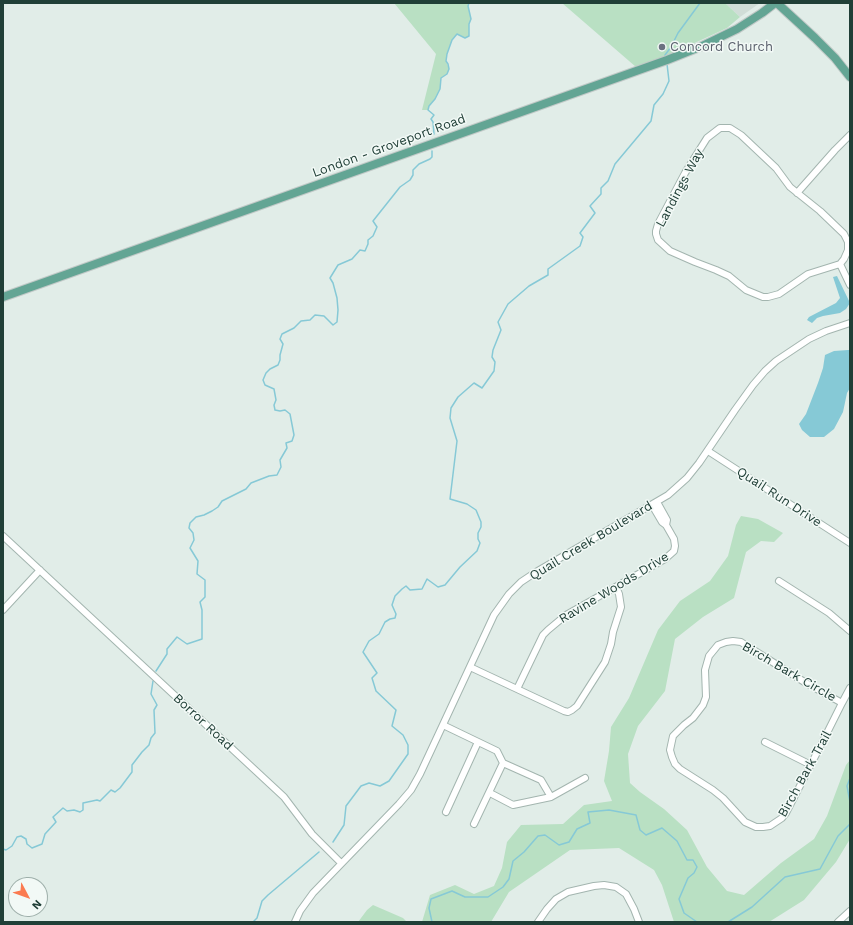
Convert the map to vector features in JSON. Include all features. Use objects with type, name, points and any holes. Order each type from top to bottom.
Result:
[{"type":"main road","name":"London - Groveport Road","points":[[3,297],[702,46],[737,29],[776,3]]},
{"type":"main road","points":[[776,3],[835,58],[850,77]]},
{"type":"street","name":"Landings Way","points":[[797,193],[785,182],[776,168],[740,134],[730,128],[720,128],[707,138],[685,173],[658,224],[656,234],[661,244],[675,253],[729,276],[746,290],[763,297],[779,294],[808,274],[840,264]]},
{"type":"street","points":[[850,136],[835,150],[797,193],[820,211],[844,234],[848,242],[848,250],[840,264],[850,285]]},
{"type":"street","name":"Quail Creek Boulevard","points":[[341,863],[400,804],[411,790],[499,607],[509,594],[536,572],[668,495],[687,478],[708,451],[752,385],[765,371],[786,354],[809,339],[826,331],[850,323]]},
{"type":"street","name":"Quail Run Drive","points":[[708,451],[850,543]]},
{"type":"street","name":"Ravine Woods Drive","points":[[517,689],[543,635],[548,630],[566,615],[670,555],[674,551],[675,543],[666,525],[662,522],[654,503]]},
{"type":"street","name":"Borror Road","points":[[3,536],[188,706],[284,797],[312,834],[341,863]]},
{"type":"street","points":[[3,610],[40,570]]},
{"type":"street","points":[[779,581],[829,613],[850,631]]},
{"type":"street","points":[[470,666],[564,711],[568,712],[572,710],[577,706],[605,662],[621,608],[619,594],[616,587]]},
{"type":"street","name":"Birch Bark Circle","points":[[741,817],[713,790],[680,769],[675,764],[670,750],[674,736],[684,724],[693,718],[703,705],[706,697],[707,662],[709,656],[718,645],[733,641],[741,642],[806,683],[842,703]]},
{"type":"street","name":"Birch Bark Trail","points":[[741,817],[745,822],[756,827],[763,827],[777,823],[782,818],[850,688]]},
{"type":"street","points":[[443,725],[497,750],[504,763],[541,780],[551,797]]},
{"type":"street","points":[[446,812],[478,742]]},
{"type":"street","points":[[765,742],[811,765]]},
{"type":"street","points":[[474,824],[504,763]]},
{"type":"street","points":[[490,793],[513,805],[551,797],[585,778]]},
{"type":"street","points":[[295,922],[300,911],[313,893],[341,863]]},
{"type":"street","points":[[538,922],[556,899],[568,892],[604,885],[616,887],[626,894],[639,922]]},
{"type":"street","points":[[838,922],[850,911]]},
{"type":"shaded area","points":[[725,3],[760,3],[740,17]]},
{"type":"green space","points":[[394,3],[469,3],[468,6],[471,19],[469,24],[469,36],[465,38],[457,34],[452,40],[446,61],[449,69],[447,74],[441,78],[440,89],[428,110],[422,110],[436,54]]},
{"type":"green space","points":[[562,3],[725,3],[740,17],[727,28],[673,53],[636,67]]},
{"type":"green space","points":[[741,516],[758,519],[783,533],[774,542],[761,541],[746,552],[734,598],[703,617],[675,639],[665,691],[638,726],[628,754],[630,783],[664,809],[687,830],[707,867],[727,891],[744,895],[781,863],[814,839],[827,816],[846,765],[850,760],[850,839],[836,862],[804,900],[769,922],[674,922],[662,885],[654,870],[619,848],[570,850],[509,892],[491,922],[422,922],[430,895],[455,885],[474,894],[494,886],[502,868],[507,842],[521,825],[563,824],[584,805],[612,801],[604,781],[611,727],[629,698],[658,630],[680,601],[710,581],[728,556],[736,525]]},
{"type":"green space","points":[[373,905],[403,918],[407,922],[358,922]]},
{"type":"water","points":[[837,276],[850,303],[846,309],[840,313],[817,318],[812,323],[807,320],[809,317],[836,303],[840,298],[833,277]]},
{"type":"water","points":[[850,350],[850,388],[847,393],[843,412],[834,429],[824,437],[810,437],[802,430],[799,424],[806,414],[818,383],[823,368],[825,355],[834,351]]},
{"type":"waterway","points":[[434,134],[433,122],[431,119],[434,115],[428,110],[429,106],[435,99],[440,89],[441,78],[447,74],[449,69],[446,61],[452,40],[457,34],[465,38],[469,36],[469,24],[471,19],[468,6],[469,3]]},
{"type":"waterway","points":[[666,58],[665,55],[678,33],[700,3]]},
{"type":"waterway","points":[[333,842],[344,825],[346,806],[361,786],[369,783],[380,786],[389,781],[408,754],[408,745],[403,735],[392,726],[396,710],[376,691],[372,678],[377,673],[363,652],[369,641],[379,634],[385,622],[395,618],[396,614],[392,605],[395,596],[402,589],[406,586],[410,590],[422,589],[427,579],[438,587],[445,585],[460,567],[477,551],[480,543],[478,533],[481,527],[481,522],[476,510],[467,504],[450,499],[457,441],[450,418],[451,408],[458,397],[474,383],[482,388],[494,371],[495,362],[492,357],[493,350],[501,330],[498,322],[508,304],[529,286],[548,275],[548,269],[580,246],[583,237],[580,233],[595,213],[590,206],[601,194],[601,188],[608,181],[615,164],[651,121],[654,105],[663,94],[669,81],[667,64]]},
{"type":"waterway","points":[[156,671],[167,654],[167,649],[177,637],[187,644],[202,639],[202,610],[200,602],[205,597],[205,580],[197,574],[198,561],[190,548],[194,540],[193,533],[189,528],[190,523],[196,517],[204,515],[218,507],[222,501],[246,489],[251,483],[269,476],[277,475],[281,467],[280,460],[287,448],[286,443],[292,441],[294,435],[290,414],[285,410],[275,410],[274,405],[276,400],[274,389],[265,385],[263,380],[266,373],[278,365],[283,344],[280,339],[282,334],[294,328],[301,321],[310,320],[315,315],[324,316],[333,325],[337,322],[337,298],[330,278],[338,265],[352,259],[360,250],[365,251],[368,240],[373,236],[377,227],[373,221],[400,187],[410,180],[413,175],[413,170],[419,164],[432,157],[432,151]]},
{"type":"waterway","points":[[3,849],[6,850],[12,846],[17,837],[21,836],[26,839],[27,844],[32,848],[42,844],[45,834],[56,822],[53,817],[63,808],[67,811],[74,810],[80,812],[83,810],[83,803],[97,800],[100,801],[111,790],[115,792],[120,788],[132,772],[132,765],[149,745],[151,738],[155,733],[154,710],[157,705],[151,694],[153,681]]},
{"type":"waterway","points":[[850,778],[847,786],[850,802]]},
{"type":"waterway","points":[[432,922],[429,908],[431,899],[452,891],[465,897],[488,897],[503,887],[509,879],[513,861],[524,852],[538,836],[545,835],[559,845],[569,842],[577,829],[590,823],[588,812],[609,810],[636,815],[640,830],[646,835],[662,828],[677,841],[687,860],[693,860],[697,867],[694,873],[688,878],[679,899],[684,913],[697,922]]},
{"type":"waterway","points":[[728,922],[752,907],[785,877],[820,869],[838,836],[850,824]]},
{"type":"waterway","points":[[253,922],[257,918],[262,901],[319,852]]},
{"type":"place","name":"Concord Church","points":[[662,47]]}]
